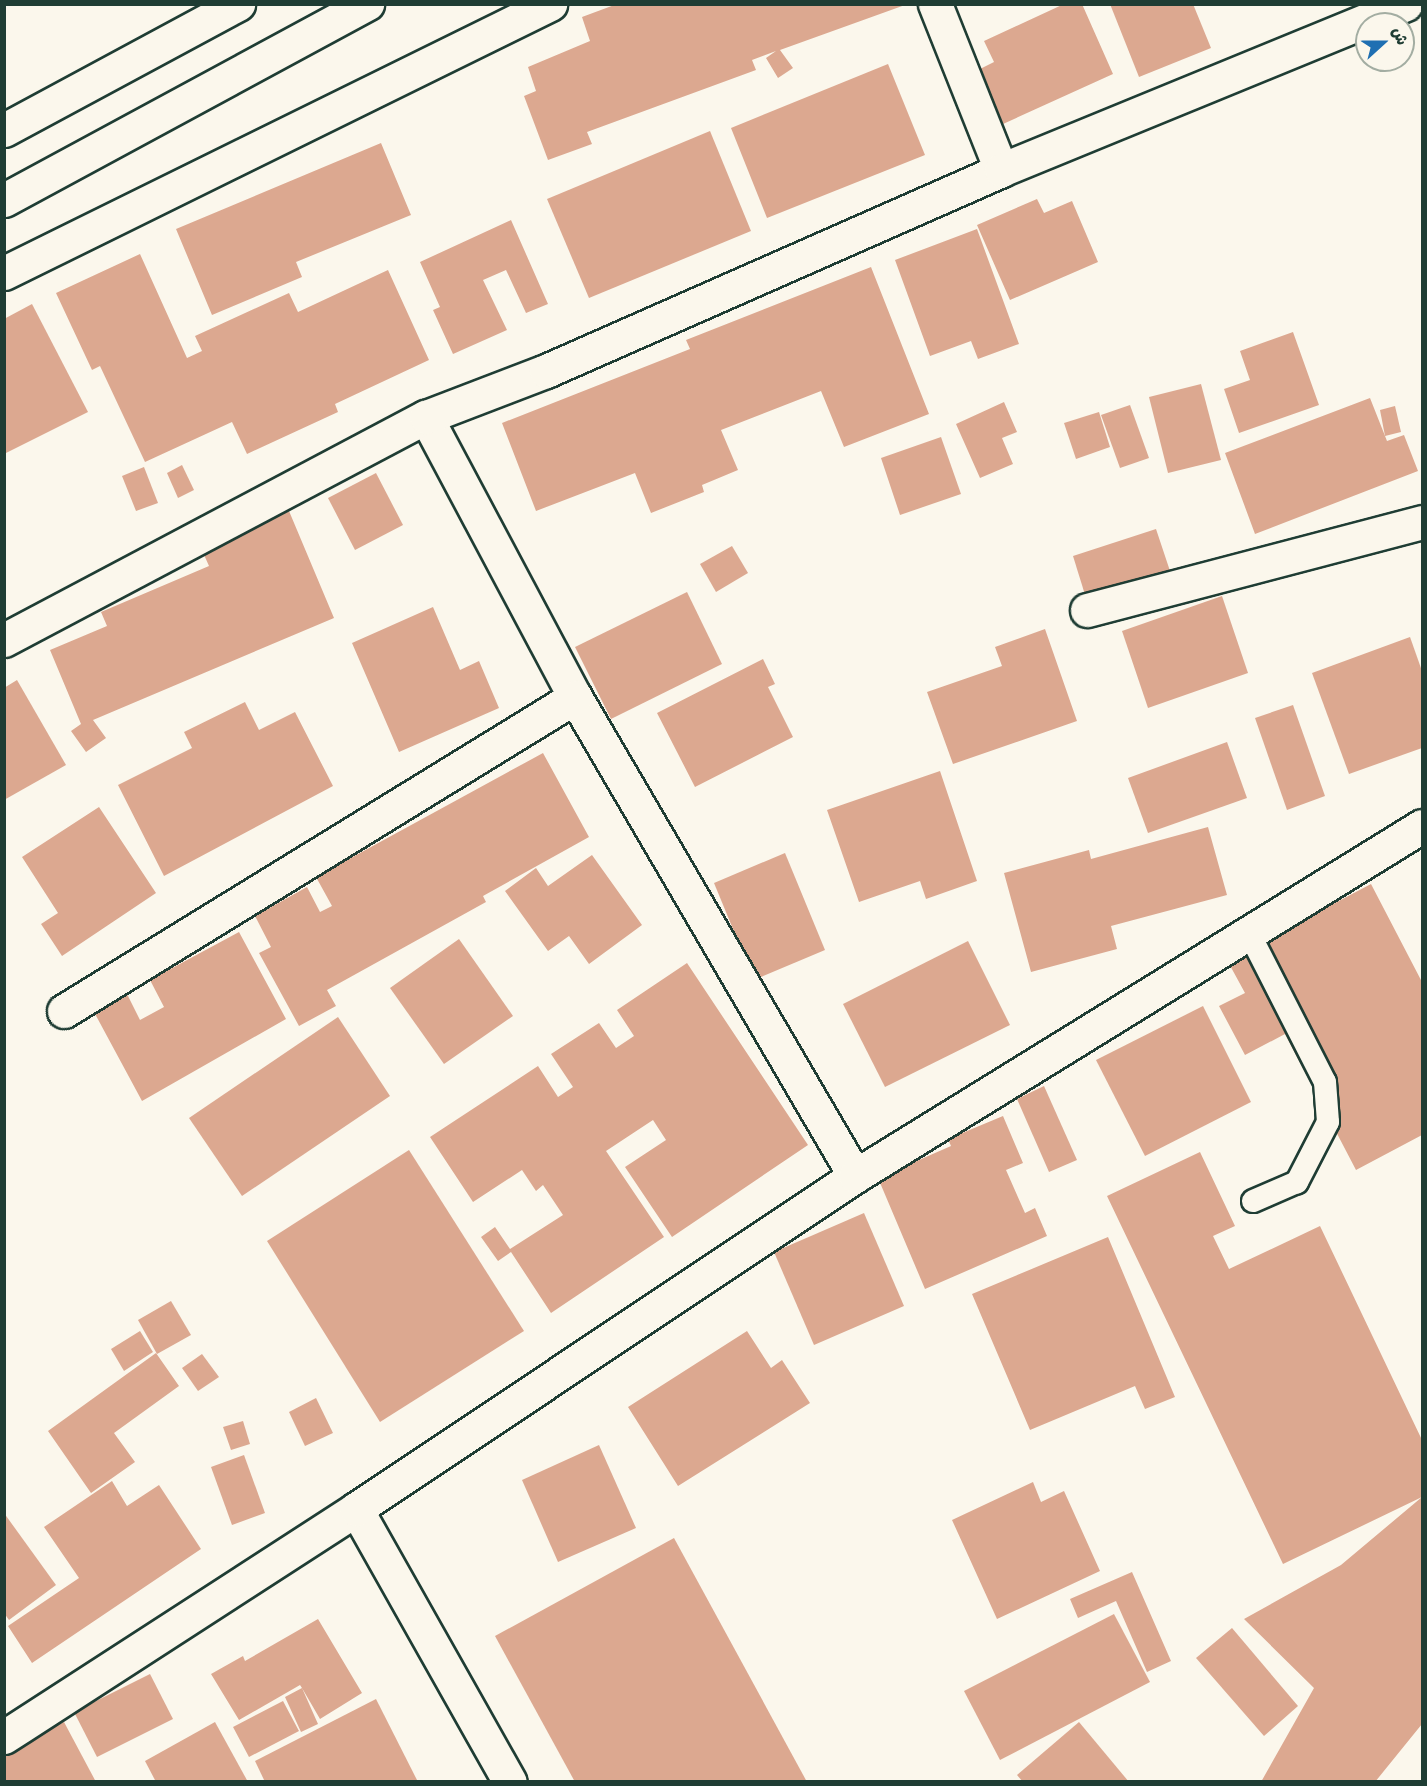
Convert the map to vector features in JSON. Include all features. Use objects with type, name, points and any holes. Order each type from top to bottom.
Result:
[{"type":"main road","points":[[4,130],[238,4]]},
{"type":"main road","points":[[4,200],[368,4]]},
{"type":"main road","points":[[4,273],[550,4]]},
{"type":"main road","points":[[935,4],[1001,170]]},
{"type":"main road","points":[[4,640],[426,417],[546,371],[1001,170],[1405,4]]},
{"type":"main road","points":[[426,417],[575,697],[855,1176]]},
{"type":"main road","points":[[1087,610],[1422,522]]},
{"type":"main road","points":[[64,1011],[575,697]]},
{"type":"main road","points":[[4,1737],[356,1509],[855,1176],[1422,826]]},
{"type":"main road","points":[[356,1509],[510,1782]]},
{"type":"lane","points":[[1249,933],[1325,1082],[1328,1122],[1298,1182],[1253,1201]]},
{"type":"building","points":[[617,4],[905,5],[780,50],[793,68],[778,78],[766,58],[776,51],[752,60],[756,70],[587,132],[592,144],[548,160],[524,96],[536,91],[528,67],[590,41],[582,17]]},
{"type":"building","points":[[1064,4],[1082,4],[1113,74],[1003,124],[978,70],[994,62],[984,41]]},
{"type":"building","points":[[1110,4],[1193,4],[1211,48],[1139,77]]},
{"type":"building","points":[[888,64],[925,155],[767,218],[731,128]]},
{"type":"building","points":[[710,131],[751,231],[589,298],[547,199]]},
{"type":"building","points":[[381,143],[411,215],[296,262],[302,277],[212,315],[176,229]]},
{"type":"building","points":[[1037,199],[1044,213],[1072,201],[1098,262],[1010,300],[977,225]]},
{"type":"building","points":[[511,220],[548,304],[526,313],[506,270],[483,280],[507,330],[453,354],[433,310],[440,307],[420,262]]},
{"type":"building","points":[[977,229],[1019,344],[978,359],[971,341],[930,356],[895,260]]},
{"type":"building","points":[[140,254],[187,358],[202,351],[195,336],[289,293],[298,312],[388,270],[429,360],[335,404],[338,412],[247,454],[232,422],[145,462],[100,366],[92,370],[56,293]]},
{"type":"building","points":[[871,267],[929,414],[844,447],[821,391],[721,430],[738,470],[702,485],[704,492],[651,513],[635,473],[536,511],[502,423],[690,349],[686,340]]},
{"type":"building","points":[[32,304],[88,412],[4,454],[4,319]]},
{"type":"building","points":[[1293,332],[1319,405],[1239,433],[1224,389],[1250,380],[1240,351]]},
{"type":"building","points":[[1201,384],[1221,460],[1168,473],[1149,397]]},
{"type":"building","points":[[1370,398],[1387,441],[1404,435],[1418,471],[1255,534],[1225,453]]},
{"type":"building","points":[[1004,402],[1017,432],[1002,438],[1013,464],[980,478],[956,424]]},
{"type":"building","points":[[1130,405],[1149,458],[1120,468],[1101,415]]},
{"type":"building","points":[[1395,406],[1401,432],[1385,436],[1380,410]]},
{"type":"building","points":[[1099,412],[1110,447],[1076,459],[1064,423]]},
{"type":"building","points":[[941,437],[961,494],[900,515],[881,458]]},
{"type":"building","points":[[182,465],[194,490],[178,498],[167,473]]},
{"type":"building","points":[[144,467],[158,503],[136,511],[122,476]]},
{"type":"building","points":[[376,473],[403,525],[355,550],[328,498]]},
{"type":"building","points":[[289,511],[334,618],[93,720],[106,738],[86,752],[71,731],[81,724],[50,650],[107,626],[101,612],[209,566],[201,548]]},
{"type":"building","points":[[1156,529],[1170,571],[1086,598],[1073,556]]},
{"type":"building","points":[[732,546],[748,573],[716,592],[700,564]]},
{"type":"building","points":[[687,592],[722,664],[611,719],[575,647]]},
{"type":"building","points":[[1222,596],[1248,673],[1148,708],[1122,631]]},
{"type":"building","points":[[433,607],[460,670],[479,661],[499,708],[399,752],[352,643]]},
{"type":"building","points":[[1045,629],[1077,721],[953,764],[927,692],[1002,666],[995,647]]},
{"type":"building","points":[[1410,637],[1422,671],[1422,748],[1349,774],[1312,673]]},
{"type":"building","points":[[763,659],[775,684],[768,687],[793,737],[695,787],[657,713]]},
{"type":"building","points":[[17,680],[66,765],[4,800],[4,688]]},
{"type":"building","points":[[245,702],[259,730],[295,712],[333,786],[164,876],[118,785],[192,748],[184,732]]},
{"type":"building","points":[[1293,705],[1325,796],[1287,810],[1255,718]]},
{"type":"building","points":[[1227,742],[1247,798],[1148,833],[1128,778]]},
{"type":"building","points":[[543,753],[589,837],[483,896],[486,902],[327,990],[336,1006],[299,1026],[259,953],[271,947],[255,916],[307,887],[320,912],[332,906],[316,877]]},
{"type":"building","points":[[940,771],[977,881],[926,899],[920,881],[859,902],[827,810]]},
{"type":"building","points":[[99,807],[156,893],[62,956],[41,924],[58,913],[22,857]]},
{"type":"building","points":[[1208,827],[1227,895],[1111,926],[1117,949],[1031,972],[1004,873],[1089,850],[1091,859]]},
{"type":"building","points":[[785,853],[825,950],[754,980],[714,883]]},
{"type":"building","points":[[592,855],[642,925],[589,964],[569,936],[548,951],[505,891],[536,868],[548,886]]},
{"type":"building","points":[[1371,884],[1422,982],[1422,1135],[1356,1170],[1285,1034],[1245,1055],[1219,1006],[1245,993],[1227,960]]},
{"type":"building","points":[[239,932],[286,1019],[142,1101],[94,1012],[127,994],[140,1020],[164,1007],[150,980]]},
{"type":"building","points":[[459,939],[513,1016],[444,1064],[390,988]]},
{"type":"building","points":[[968,941],[1010,1025],[885,1087],[843,1004]]},
{"type":"building","points":[[687,963],[808,1145],[672,1237],[625,1167],[666,1140],[653,1120],[606,1151],[664,1237],[551,1313],[511,1252],[498,1261],[481,1237],[495,1227],[510,1249],[563,1215],[543,1185],[536,1191],[522,1170],[473,1202],[430,1137],[538,1066],[558,1097],[573,1087],[551,1054],[599,1023],[616,1048],[634,1036],[617,1010]]},
{"type":"building","points":[[1203,1006],[1251,1102],[1145,1156],[1096,1060]]},
{"type":"building","points":[[338,1017],[390,1096],[242,1196],[189,1118]]},
{"type":"building","points":[[1044,1086],[1077,1160],[1049,1172],[1017,1099]]},
{"type":"building","points":[[1003,1116],[1023,1163],[1006,1170],[1025,1213],[1035,1208],[1047,1236],[925,1289],[878,1178],[951,1146],[948,1139]]},
{"type":"building","points":[[409,1150],[524,1331],[380,1422],[267,1241]]},
{"type":"building","points":[[1200,1152],[1235,1226],[1213,1236],[1229,1269],[1320,1226],[1422,1440],[1422,1497],[1283,1564],[1107,1196]]},
{"type":"building","points":[[864,1213],[904,1306],[814,1345],[774,1252]]},
{"type":"building","points":[[1108,1237],[1175,1397],[1145,1409],[1135,1386],[1030,1430],[972,1294]]},
{"type":"building","points":[[171,1301],[191,1335],[157,1354],[138,1320]]},
{"type":"building","points":[[140,1331],[153,1352],[124,1371],[111,1349]]},
{"type":"building","points":[[747,1331],[771,1368],[782,1360],[810,1403],[678,1486],[628,1407]]},
{"type":"building","points":[[156,1353],[179,1386],[114,1433],[135,1462],[91,1493],[48,1431]]},
{"type":"building","points":[[202,1354],[219,1377],[198,1391],[182,1368]]},
{"type":"building","points":[[316,1398],[333,1433],[305,1446],[289,1412]]},
{"type":"building","points":[[243,1421],[250,1444],[231,1450],[223,1427]]},
{"type":"building","points":[[599,1445],[636,1528],[558,1562],[522,1480]]},
{"type":"building","points":[[244,1455],[265,1513],[232,1525],[211,1467]]},
{"type":"building","points":[[112,1481],[127,1506],[159,1485],[201,1549],[32,1663],[8,1626],[79,1578],[44,1527]]},
{"type":"building","points":[[1033,1482],[1041,1502],[1064,1491],[1100,1571],[997,1619],[952,1520]]},
{"type":"building","points":[[1422,1497],[1422,1724],[1375,1782],[1261,1782],[1314,1688],[1244,1619],[1341,1565]]},
{"type":"building","points":[[4,1513],[56,1585],[9,1620],[4,1613]]},
{"type":"building","points":[[674,1538],[807,1782],[575,1782],[495,1636]]},
{"type":"building","points":[[1132,1572],[1171,1661],[1147,1672],[1116,1601],[1078,1618],[1070,1599]]},
{"type":"building","points":[[1114,1614],[1150,1682],[1000,1760],[964,1691]]},
{"type":"building","points":[[318,1619],[362,1693],[320,1719],[300,1685],[239,1720],[211,1674],[243,1656],[245,1661]]},
{"type":"building","points":[[1232,1628],[1298,1706],[1264,1736],[1196,1658]]},
{"type":"building","points":[[150,1674],[173,1719],[97,1757],[74,1712]]},
{"type":"building","points":[[302,1688],[318,1724],[301,1732],[285,1697]]},
{"type":"building","points":[[376,1699],[418,1782],[265,1782],[255,1761]]},
{"type":"building","points":[[283,1701],[299,1731],[249,1757],[233,1727]]},
{"type":"building","points":[[64,1722],[96,1782],[4,1782],[4,1754]]},
{"type":"building","points":[[215,1722],[248,1782],[156,1782],[145,1761]]},
{"type":"building","points":[[1079,1722],[1129,1782],[1023,1782],[1017,1775]]}]
